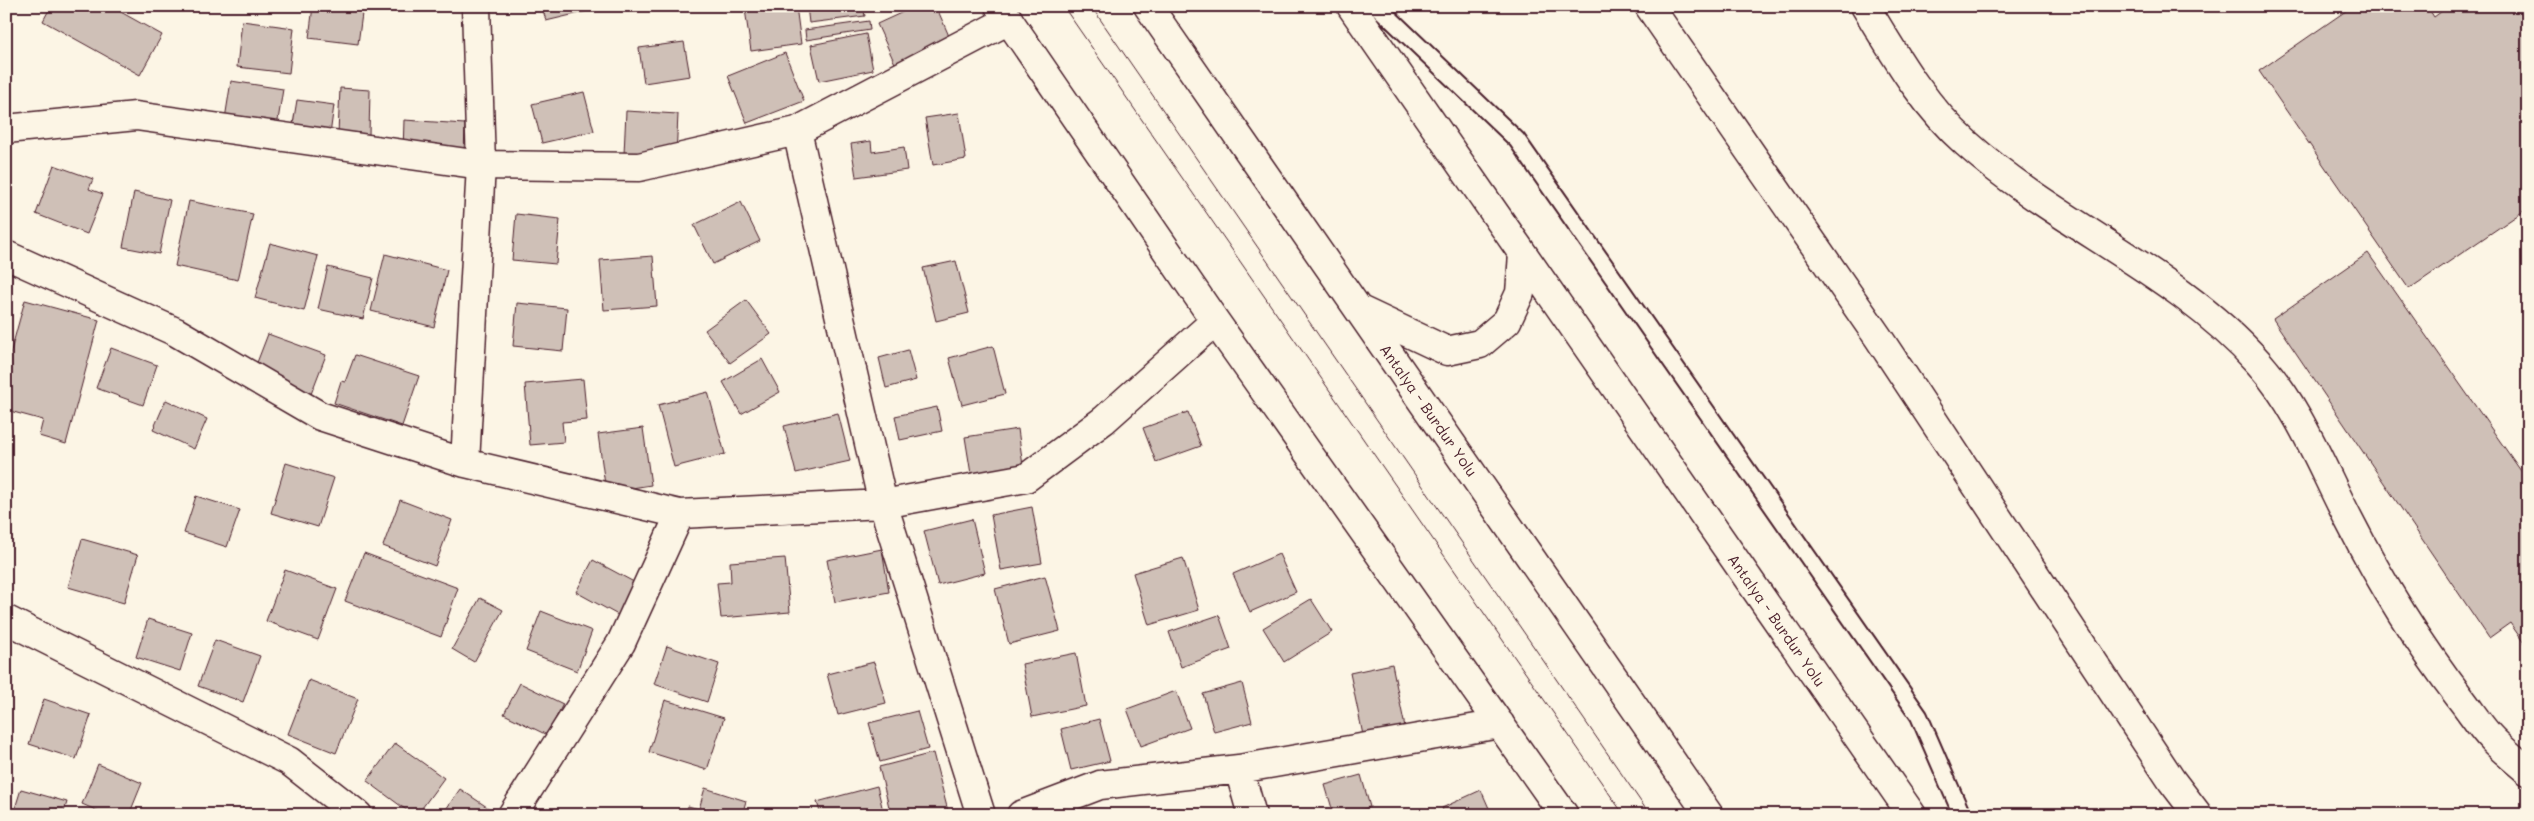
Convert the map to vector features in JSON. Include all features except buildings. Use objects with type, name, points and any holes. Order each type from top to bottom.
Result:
[{"type":"main road","points":[[465,463],[481,164],[476,6]]},
{"type":"main road","name":"Antalya - Burdur Yolu","points":[[1148,6],[1709,815]]},
{"type":"main road","name":"Antalya - Burdur Yolu","points":[[1351,6],[1912,815]]},
{"type":"main road","points":[[1649,6],[1878,337],[2172,781],[2198,815]]},
{"type":"main road","points":[[1865,6],[1906,74],[1932,107],[1964,142],[2001,172],[2206,312],[2260,364],[2285,396],[2305,429],[2368,557],[2406,621],[2447,681],[2492,739],[2528,771]]},
{"type":"main road","points":[[6,129],[136,116],[481,164],[639,167],[797,132],[1004,13],[1215,322],[1564,815]]},
{"type":"main road","points":[[797,132],[883,504],[981,815]]},
{"type":"main road","points":[[1359,310],[1447,351],[1480,344],[1507,321],[1520,293],[1523,254]]},
{"type":"main road","points":[[6,255],[176,332],[320,416],[465,463],[680,514],[883,504],[1026,478],[1104,420],[1215,322]]},
{"type":"main road","points":[[512,815],[621,643],[680,514]]},
{"type":"main road","points":[[7,622],[289,761],[358,815]]},
{"type":"main road","points":[[1021,815],[1100,785],[1239,769],[1500,724]]},
{"type":"main road","points":[[1239,769],[1252,815]]},
{"type":"lane","points":[[1377,6],[1517,140],[1919,716],[1962,815]]},
{"type":"tram line","points":[[1063,6],[1624,815]]},
{"type":"tram line","points":[[1091,6],[1650,815]]}]
